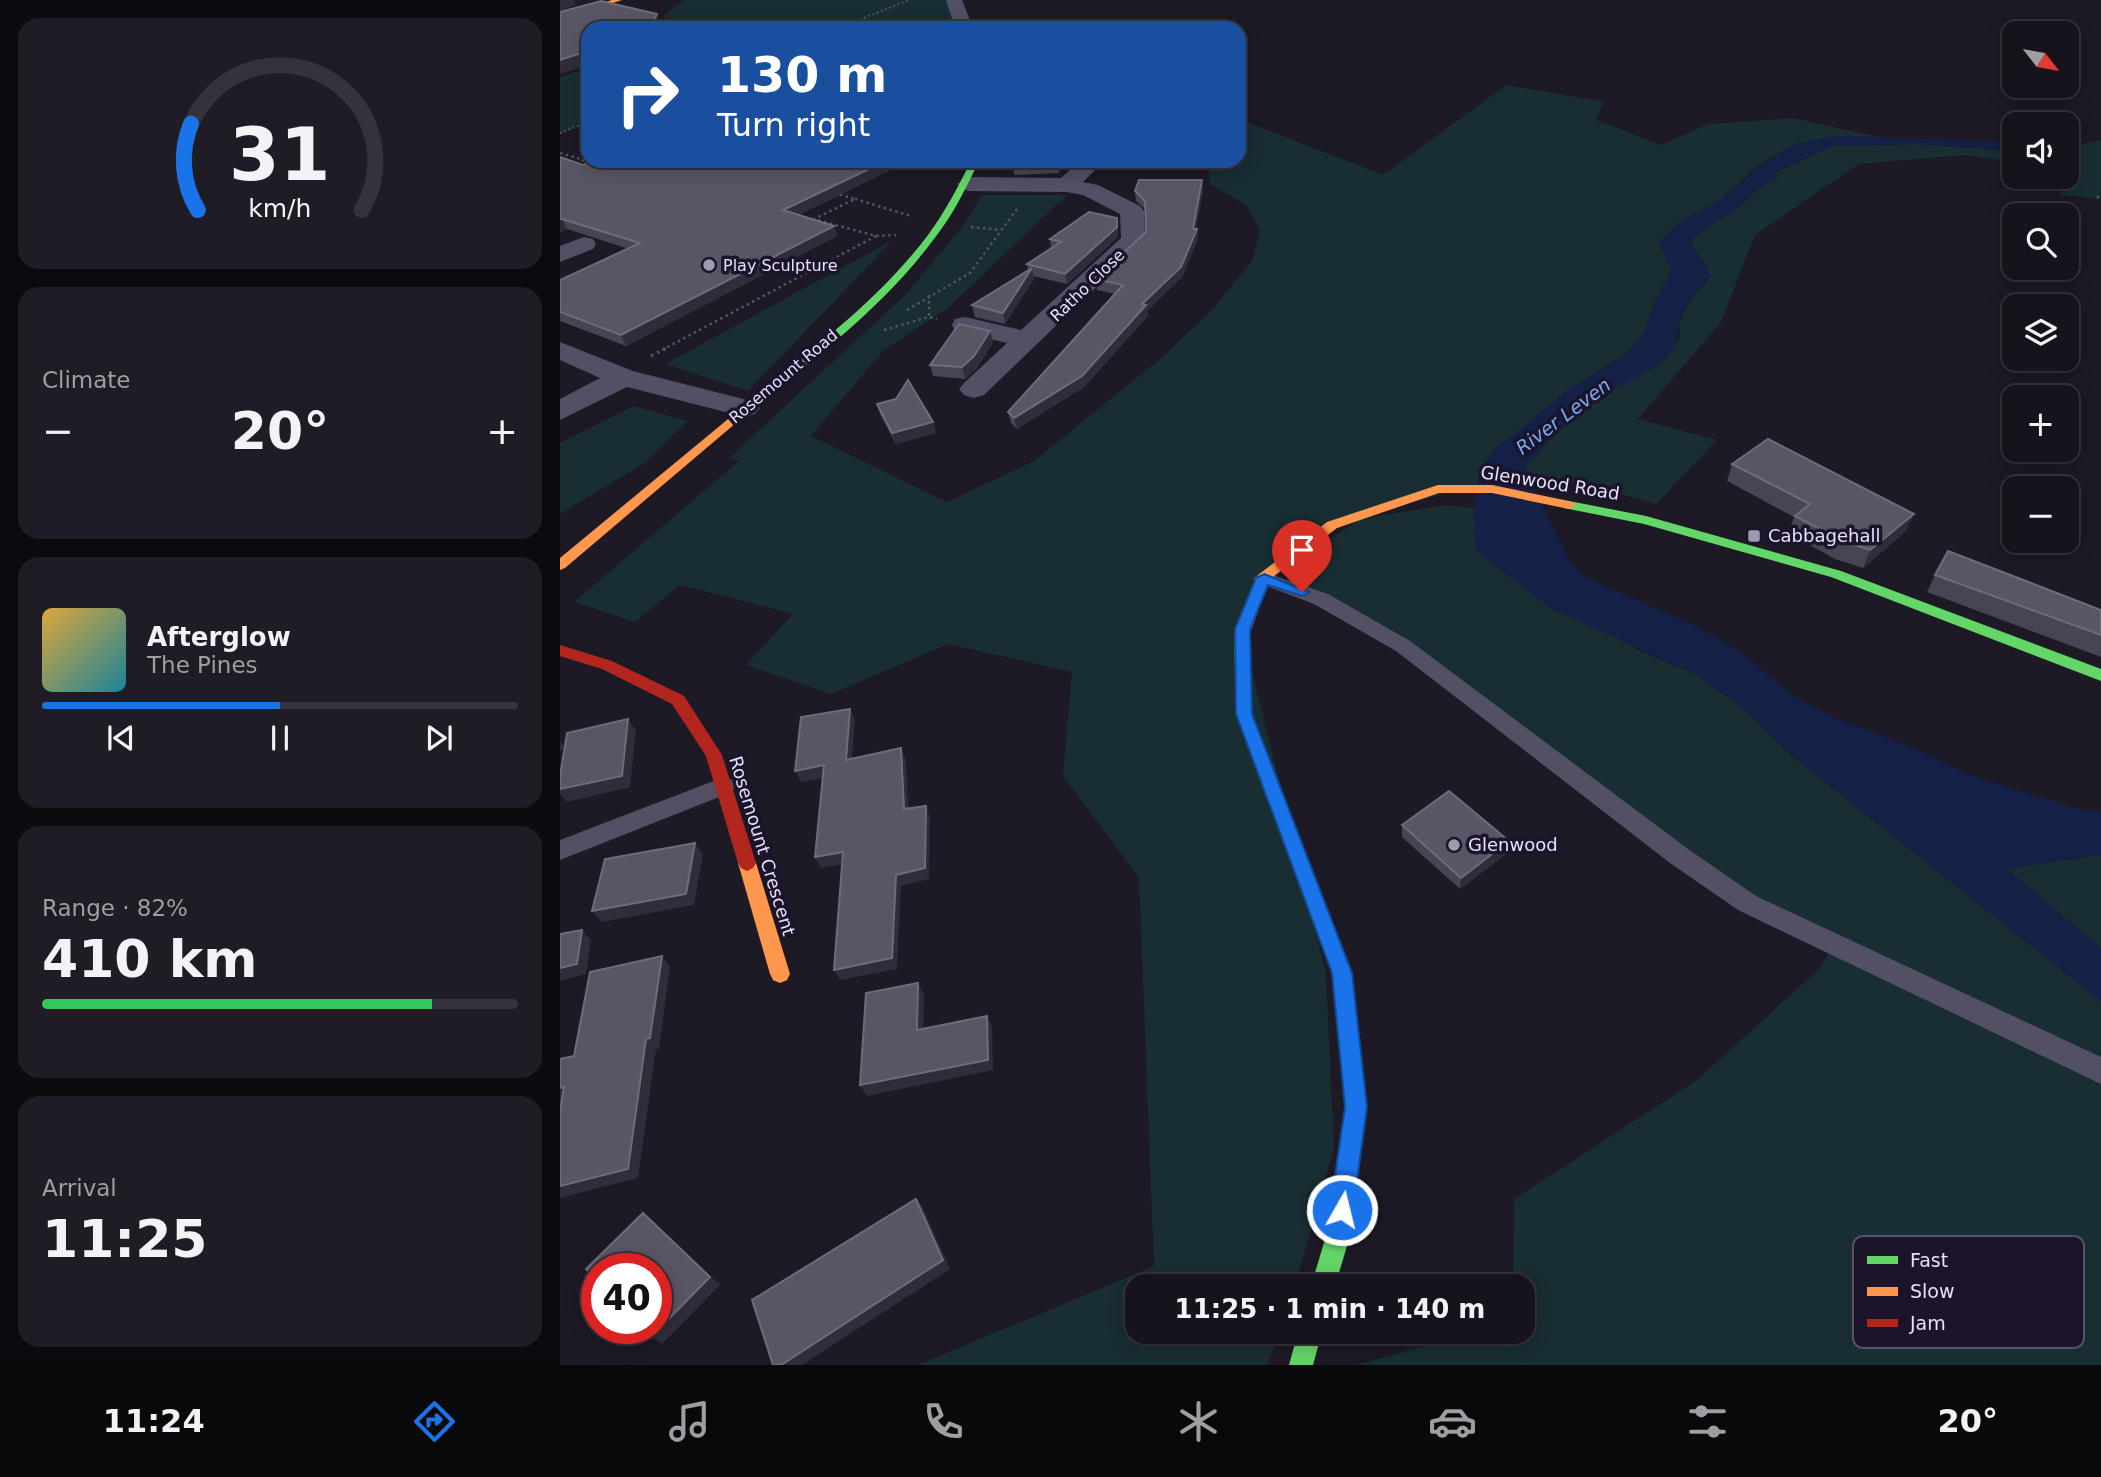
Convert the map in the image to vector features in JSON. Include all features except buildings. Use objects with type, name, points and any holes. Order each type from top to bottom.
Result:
[{"type":"street","points":[[563,15],[619,0]]},
{"type":"street","points":[[954,0],[962,21]]},
{"type":"street","name":"Rosemount Road","points":[[560,565],[882,293],[935,233],[968,184],[973,168]]},
{"type":"street","points":[[1067,185],[1085,168]]},
{"type":"street","name":"Ratho Close","points":[[968,184],[1067,185],[1090,190],[1132,211],[1133,240],[974,389]]},
{"type":"street","points":[[560,255],[584,244]]},
{"type":"street","points":[[965,325],[1028,340]]},
{"type":"street","points":[[560,350],[620,375],[683,394],[745,408]]},
{"type":"street","points":[[560,411],[620,375]]},
{"type":"street","name":"Glenwood Road","points":[[1327,1274],[1338,1236],[1356,1107],[1342,973],[1244,714],[1242,629],[1264,578],[1332,525],[1438,489],[1492,489],[1552,499],[1646,520],[1836,574],[2101,676]]},
{"type":"street","name":"Rosemount Crescent","points":[[560,650],[607,664],[678,700],[714,755],[780,974]]},
{"type":"street","points":[[1301,1365],[1307,1344]]},
{"type":"lane","points":[[1264,578],[1321,599],[1403,646],[1679,856],[1746,903],[2101,1071]]},
{"type":"lane","points":[[560,850],[724,786]]},
{"type":"path","points":[[856,21],[909,0]]},
{"type":"path","points":[[560,133],[581,125]]},
{"type":"path","points":[[560,153],[581,159]]},
{"type":"path","points":[[576,168],[581,164]]},
{"type":"path","points":[[829,191],[916,217],[903,235]]},
{"type":"path","points":[[2096,198],[2101,194]]},
{"type":"path","points":[[814,219],[855,199]]},
{"type":"path","points":[[803,217],[876,236],[935,233]]},
{"type":"path","points":[[620,375],[876,236]]},
{"type":"path","points":[[929,295],[929,317]]},
{"type":"path","points":[[872,334],[929,317],[965,325]]},
{"type":"green space","points":[[684,0],[954,0],[962,21],[677,21],[662,17]]},
{"type":"green space","points":[[581,70],[581,125],[560,133],[560,77]]},
{"type":"green space","points":[[1506,85],[1604,102],[1596,120],[1661,145],[1708,124],[1793,118],[1879,137],[1837,136],[1795,144],[1756,167],[1722,199],[1679,222],[1672,270],[1652,307],[1646,329],[1625,355],[1602,368],[1495,449],[1476,485],[1332,525],[1263,578],[1242,629],[1326,974],[1334,1148],[1298,1274],[1135,1274],[1154,1266],[1139,878],[1063,776],[1072,672],[948,644],[831,694],[746,665],[793,614],[680,585],[635,622],[574,602],[739,461],[729,458],[906,294],[963,226],[982,195],[1067,195],[948,308],[883,351],[811,436],[947,502],[1034,461],[1161,358],[1210,312],[1252,261],[1260,230],[1246,205],[1210,184],[1209,168],[1246,168],[1246,122],[1383,175]]},
{"type":"green space","points":[[2101,140],[2101,199],[2061,195],[2060,189],[2079,189],[2079,145]]},
{"type":"green space","points":[[1918,144],[2002,150],[2002,160],[1966,155],[1859,164],[1755,235],[1721,322],[1638,419],[1717,440],[1656,504],[1581,483],[1530,479],[1524,467],[1571,419],[1604,394],[1656,367],[1672,352],[1680,337],[1679,323],[1707,265],[1695,253],[1691,240],[1763,186],[1777,179],[1776,172],[1832,146]]},
{"type":"green space","points":[[893,240],[748,391],[665,364]]},
{"type":"green space","points":[[634,406],[688,421],[645,463],[560,514],[560,443]]},
{"type":"green space","points":[[1444,505],[1474,508],[1476,550],[1512,578],[1638,650],[1695,674],[1739,705],[1791,755],[2101,1001],[2101,1365],[1356,1365],[1434,1344],[1535,1344],[1535,1274],[1513,1274],[1514,1199],[1697,1080],[1819,969],[1834,944],[1747,903],[1403,646],[1282,585],[1301,559],[1360,519]]},
{"type":"green space","points":[[2095,855],[2101,855],[2101,948],[2006,869]]},
{"type":"green space","points":[[1125,1278],[1125,1344],[1275,1344],[1267,1365],[918,1365]]},
{"type":"water","name":"River Leven","points":[[1837,136],[2002,142],[2002,150],[1918,144],[1832,146],[1776,171],[1777,179],[1757,190],[1732,212],[1691,240],[1711,277],[1685,308],[1672,351],[1649,371],[1604,394],[1582,410],[1524,467],[1569,559],[1583,576],[1692,624],[1737,649],[1797,698],[1835,718],[1912,747],[1973,776],[2076,808],[2101,812],[2101,855],[2007,869],[2101,948],[2101,1001],[1791,755],[1739,705],[1695,674],[1550,608],[1476,550],[1473,514],[1481,468],[1495,449],[1569,389],[1625,355],[1646,329],[1652,307],[1672,270],[1658,243],[1679,222],[1722,199],[1763,163],[1795,144]]},
{"type":"traffic: fast","points":[[739,414],[841,330],[904,270],[932,237],[956,200],[972,168]]},
{"type":"traffic: fast","points":[[1569,505],[1646,520],[1836,574],[2101,675]]},
{"type":"traffic: fast","points":[[1242,633],[1244,714],[1342,973],[1356,1107],[1338,1236],[1327,1274]]},
{"type":"traffic: fast","points":[[1301,1365],[1307,1344]]},
{"type":"traffic: slow","points":[[560,18],[619,0]]},
{"type":"traffic: slow","points":[[560,565],[739,414]]},
{"type":"traffic: slow","points":[[1242,633],[1263,578],[1332,525],[1438,489],[1492,489],[1569,505]]},
{"type":"traffic: slow","points":[[747,863],[780,974]]},
{"type":"traffic: jam","points":[[560,650],[607,665],[678,700],[714,755],[747,863]]},
{"type":"place","name":"Play Sculpture","points":[[709,265]]},
{"type":"place","name":"Cabbagehall","points":[[1754,536]]},
{"type":"place","name":"Glenwood","points":[[1454,845]]},
{"type":"route","points":[[1302,592],[1264,578],[1242,629],[1244,714],[1342,973],[1356,1107],[1342,1210]]}]
